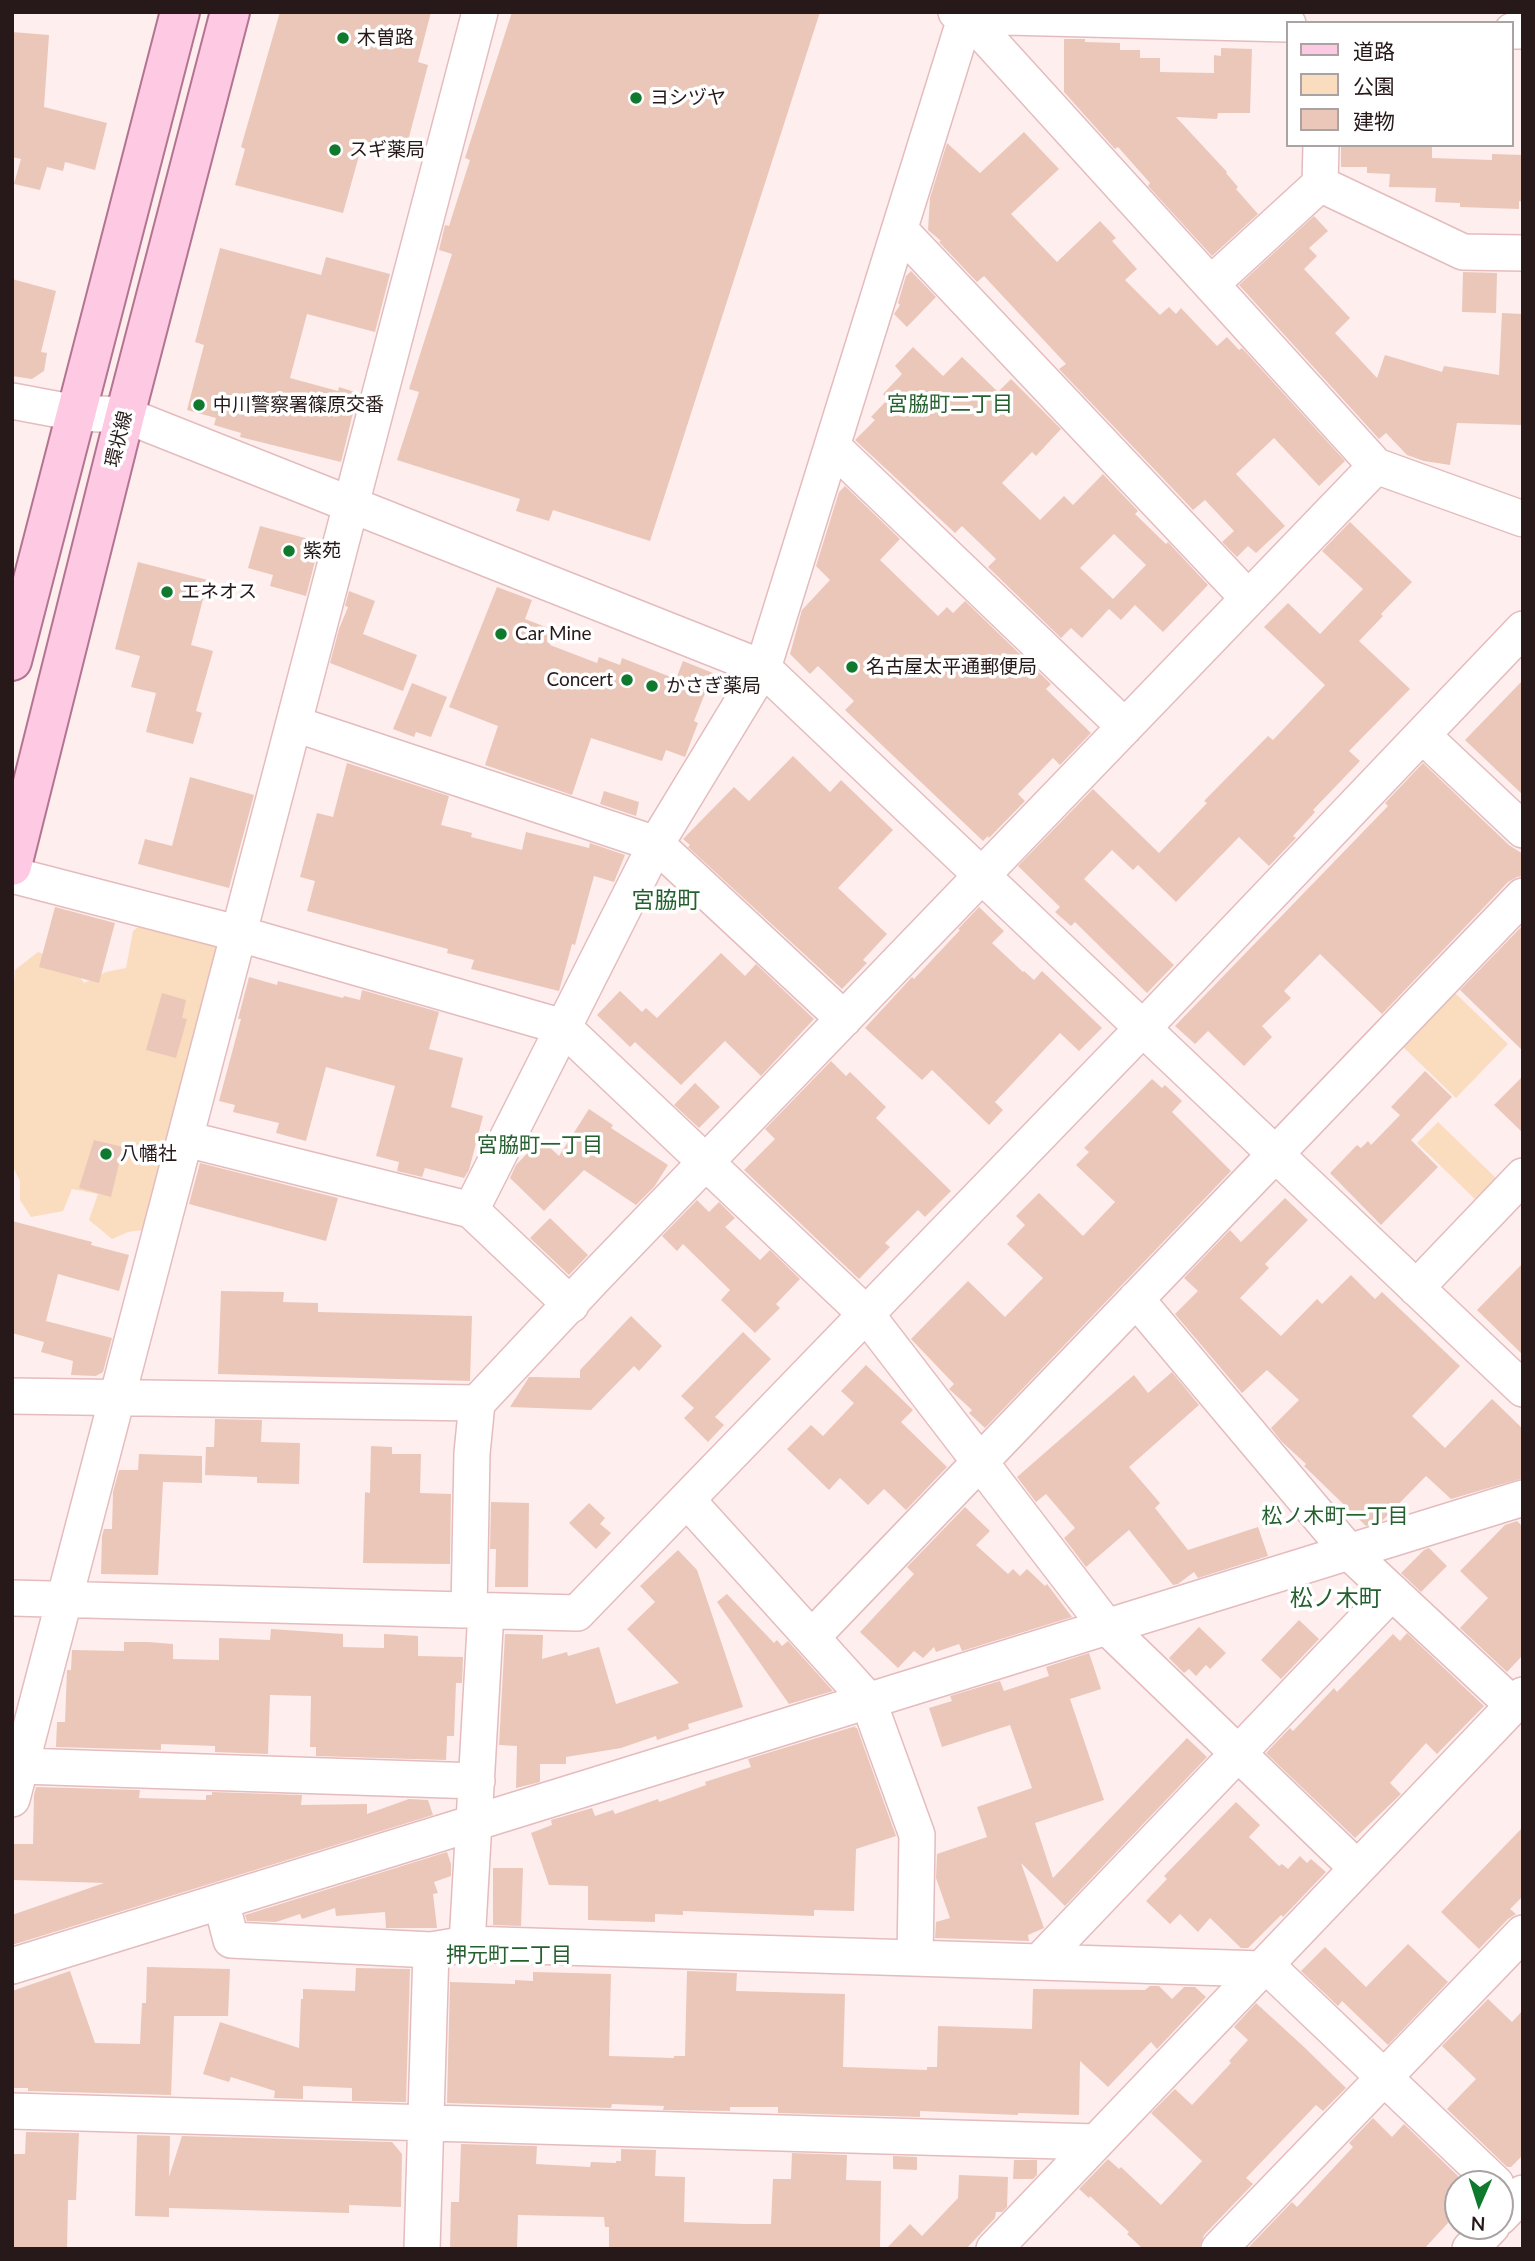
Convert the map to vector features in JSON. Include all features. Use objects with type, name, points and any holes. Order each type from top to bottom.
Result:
[{"type":"main road","points":[[14,650],[180,12]]},
{"type":"main road","name":"環状線","points":[[12,866],[230,12]]},
{"type":"street","points":[[477,1781],[17,1782],[480,12]]},
{"type":"street","points":[[963,13],[1286,24]]},
{"type":"street","points":[[471,1210],[656,844],[762,668],[900,230],[963,13]]},
{"type":"street","points":[[963,13],[1376,466],[1523,519]]},
{"type":"street","points":[[1211,284],[1320,184],[1321,147]]},
{"type":"street","points":[[1320,184],[1463,252],[1523,253]]},
{"type":"street","points":[[900,230],[1248,598]]},
{"type":"street","points":[[12,401],[76,413],[125,415],[762,668],[1523,1389]]},
{"type":"street","points":[[832,446],[1125,727]]},
{"type":"street","points":[[467,1944],[477,1781],[477,1611],[472,1453],[477,1403],[1376,466]]},
{"type":"street","points":[[12,1598],[577,1614],[1143,1028],[1523,629]]},
{"type":"street","points":[[295,724],[656,844],[844,1019]]},
{"type":"street","points":[[1422,735],[1523,830]]},
{"type":"street","points":[[12,875],[240,934],[563,1027],[866,1314],[1106,1626],[1357,1868]]},
{"type":"street","points":[[812,1636],[1523,896]]},
{"type":"street","points":[[186,1139],[471,1210],[570,1305]]},
{"type":"street","points":[[1416,1288],[1523,1177]]},
{"type":"street","points":[[995,2249],[1518,1700],[1349,1552],[1136,1299]]},
{"type":"street","points":[[12,1396],[477,1403]]},
{"type":"street","points":[[12,1966],[1523,1498]]},
{"type":"street","points":[[687,1500],[869,1700],[917,1835],[915,1958]]},
{"type":"street","points":[[1039,1962],[1392,1592]]},
{"type":"street","points":[[222,1901],[231,1940],[431,1950],[467,1944],[1264,1967],[1384,2078],[1473,2170]]},
{"type":"street","points":[[1219,2249],[1523,1933]]},
{"type":"street","points":[[422,2249],[431,1950]]},
{"type":"street","points":[[12,2111],[1096,2143]]},
{"type":"green space","points":[[148,919],[219,943],[165,1227],[128,1232],[112,1239],[89,1220],[98,1194],[72,1189],[63,1211],[31,1217],[20,1200],[20,1181],[12,1165],[12,1008],[15,970],[38,952],[70,964],[84,983],[106,972],[126,968],[133,931]]},
{"type":"green space","points":[[1453,991],[1508,1044],[1456,1098],[1401,1045]]},
{"type":"green space","points":[[1438,1122],[1498,1180],[1477,1201],[1417,1143]]},
{"type":"building","points":[[280,12],[431,12],[418,62],[428,65],[404,156],[362,145],[343,213],[235,185],[245,149],[241,147]]},
{"type":"building","points":[[512,12],[820,12],[650,541],[553,510],[549,521],[516,511],[520,499],[397,460],[419,392],[409,389],[452,254],[439,250],[445,225],[449,226],[470,160],[465,158]]},
{"type":"building","points":[[12,32],[49,35],[44,107],[107,123],[95,170],[65,162],[63,171],[47,167],[40,190],[14,184],[21,159],[12,157]]},
{"type":"building","points":[[1064,39],[1120,43],[1120,50],[1140,50],[1140,58],[1160,58],[1160,72],[1214,73],[1214,55],[1221,56],[1221,48],[1252,49],[1250,113],[1218,113],[1217,119],[1176,117],[1227,172],[1238,187],[1236,189],[1258,214],[1212,256],[1148,186],[1150,183],[1118,147],[1115,149],[1064,92]]},
{"type":"building","points":[[1024,132],[1059,169],[1011,214],[1057,262],[1100,221],[1116,238],[1112,241],[1137,269],[1125,280],[1160,315],[1169,307],[1176,314],[1181,308],[1217,346],[1227,337],[1239,350],[1242,348],[1345,461],[1319,486],[1274,438],[1236,474],[1285,526],[1256,553],[1248,546],[1237,557],[1222,542],[1234,531],[1205,500],[1193,510],[1059,369],[1066,364],[984,276],[977,282],[928,230],[930,198],[947,143],[980,173]]},
{"type":"building","points":[[1341,147],[1432,147],[1432,158],[1492,160],[1492,154],[1523,155],[1523,202],[1519,201],[1519,209],[1460,207],[1460,203],[1435,202],[1436,188],[1389,187],[1390,174],[1367,173],[1367,167],[1341,167]]},
{"type":"building","points":[[1314,216],[1328,231],[1309,248],[1317,256],[1304,269],[1350,318],[1335,333],[1377,378],[1385,355],[1442,372],[1444,366],[1499,375],[1502,313],[1523,314],[1523,425],[1457,423],[1450,465],[1407,455],[1386,433],[1379,439],[1239,285]]},
{"type":"building","points":[[220,248],[321,275],[326,257],[390,274],[375,332],[307,314],[290,378],[338,391],[339,387],[358,393],[341,462],[240,437],[241,433],[214,425],[216,418],[187,410],[204,345],[195,342]]},
{"type":"building","points":[[911,271],[936,297],[907,327],[894,314],[900,305],[898,303],[906,276]]},
{"type":"building","points":[[1463,272],[1497,273],[1496,313],[1462,312]]},
{"type":"building","points":[[12,279],[56,291],[41,352],[47,353],[44,371],[32,379],[12,376]]},
{"type":"building","points":[[913,347],[943,376],[962,357],[998,392],[1011,379],[1061,429],[1036,456],[1032,452],[1002,483],[1040,520],[1064,496],[1073,505],[1103,474],[1138,511],[1135,514],[1166,544],[1168,542],[1208,585],[1163,632],[1135,605],[1121,620],[1109,609],[1082,638],[1071,628],[1061,638],[988,567],[996,559],[962,526],[955,533],[855,440],[875,420],[871,417],[888,399],[883,394],[902,374],[895,366]],"holes":[[[1114,534],[1146,565],[1113,599],[1080,568]]]},
{"type":"building","points":[[845,486],[900,539],[880,560],[938,616],[947,607],[953,613],[965,601],[1051,684],[1046,689],[1091,733],[1060,765],[1053,758],[1018,794],[1025,801],[983,841],[845,710],[854,701],[818,666],[810,674],[790,654],[802,610],[830,580],[816,566],[839,492]]},
{"type":"building","points":[[1350,522],[1412,582],[1359,641],[1410,689],[1349,751],[1360,761],[1313,810],[1315,812],[1293,836],[1296,838],[1269,866],[1239,837],[1176,902],[1138,865],[1133,870],[1112,850],[1084,879],[1174,965],[1147,993],[1075,922],[1071,926],[1055,912],[1060,907],[1018,866],[1093,789],[1159,853],[1207,803],[1204,801],[1268,736],[1273,740],[1325,685],[1264,627],[1288,603],[1320,634],[1363,589],[1322,551]]},
{"type":"building","points":[[260,526],[320,542],[306,596],[270,586],[273,575],[248,568]]},
{"type":"building","points":[[138,562],[208,580],[191,645],[213,651],[196,711],[202,713],[193,744],[146,732],[156,693],[131,687],[140,656],[115,649]]},
{"type":"building","points":[[497,587],[532,600],[525,619],[556,631],[550,645],[597,663],[599,657],[620,665],[622,658],[676,679],[683,661],[713,673],[694,721],[698,723],[685,757],[666,750],[662,761],[591,738],[572,795],[485,765],[498,726],[449,707]]},
{"type":"building","points":[[349,591],[375,601],[363,634],[417,655],[403,691],[330,663],[348,607],[345,606]]},
{"type":"building","points":[[1523,680],[1523,795],[1465,740]]},
{"type":"building","points":[[412,683],[447,697],[431,737],[416,732],[414,737],[393,729]]},
{"type":"building","points":[[793,756],[830,792],[841,780],[893,830],[838,888],[887,934],[863,960],[867,963],[842,989],[688,847],[690,845],[683,839],[734,787],[749,801]]},
{"type":"building","points":[[347,763],[449,796],[441,825],[472,833],[471,837],[522,850],[526,832],[589,848],[590,843],[625,855],[614,882],[594,876],[559,991],[471,969],[474,960],[447,953],[448,949],[307,911],[315,881],[300,877],[317,813],[333,817]]},
{"type":"building","points":[[1423,763],[1509,845],[1523,854],[1523,876],[1508,882],[1382,1014],[1320,954],[1284,991],[1291,998],[1262,1026],[1272,1037],[1244,1066],[1208,1031],[1195,1044],[1175,1026],[1388,806],[1385,803]]},
{"type":"building","points":[[190,777],[254,795],[229,888],[138,864],[145,839],[172,846]]},
{"type":"building","points":[[604,791],[639,802],[636,816],[600,804]]},
{"type":"building","points":[[55,907],[115,923],[99,983],[39,967]]},
{"type":"building","points":[[979,907],[1004,931],[992,943],[1034,980],[1042,971],[1102,1028],[1079,1051],[1060,1033],[995,1102],[1003,1110],[989,1125],[932,1070],[922,1080],[865,1028]]},
{"type":"building","points":[[1523,925],[1523,1051],[1460,990]]},
{"type":"building","points":[[721,953],[745,976],[756,964],[814,1019],[761,1076],[725,1041],[681,1085],[635,1042],[630,1047],[597,1015],[620,991],[642,1012],[646,1008],[657,1018]]},
{"type":"building","points":[[249,977],[277,985],[278,981],[360,1000],[362,990],[439,1012],[429,1049],[463,1058],[451,1107],[483,1116],[469,1170],[464,1178],[425,1168],[422,1177],[397,1171],[399,1162],[376,1156],[395,1086],[326,1067],[306,1141],[276,1133],[279,1123],[233,1112],[235,1105],[219,1101],[241,1019],[238,1019]]},
{"type":"building","points":[[162,993],[186,1000],[182,1018],[187,1019],[176,1058],[146,1050]]},
{"type":"building","points":[[831,1061],[846,1076],[850,1072],[886,1107],[876,1118],[951,1191],[925,1217],[918,1210],[885,1243],[890,1247],[859,1279],[744,1170],[775,1139],[765,1129]]},
{"type":"building","points":[[1425,1071],[1452,1097],[1411,1140],[1438,1167],[1381,1225],[1330,1173],[1357,1145],[1361,1148],[1368,1141],[1371,1145],[1400,1115],[1391,1107]]},
{"type":"building","points":[[1523,1076],[1523,1133],[1494,1105]]},
{"type":"building","points":[[1152,1079],[1162,1088],[1165,1085],[1182,1101],[1172,1112],[1231,1171],[985,1428],[969,1413],[972,1410],[949,1389],[954,1384],[911,1339],[968,1281],[1005,1317],[1043,1278],[1007,1244],[1025,1225],[1016,1216],[1039,1193],[1083,1236],[1115,1202],[1076,1165],[1089,1152],[1084,1148]]},
{"type":"building","points":[[695,1083],[720,1107],[699,1128],[674,1105]]},
{"type":"building","points":[[589,1109],[613,1125],[611,1128],[668,1165],[654,1187],[636,1205],[584,1170],[544,1211],[510,1178],[516,1165],[541,1139],[559,1156]]},
{"type":"building","points":[[94,1140],[123,1147],[111,1197],[79,1188]]},
{"type":"building","points":[[200,1163],[338,1198],[326,1241],[189,1204]]},
{"type":"building","points":[[1285,1198],[1308,1220],[1265,1264],[1269,1268],[1240,1298],[1281,1336],[1317,1299],[1322,1304],[1351,1275],[1375,1299],[1382,1292],[1460,1366],[1412,1416],[1445,1448],[1492,1399],[1523,1429],[1523,1478],[1451,1499],[1426,1476],[1382,1521],[1366,1526],[1281,1441],[1271,1428],[1299,1400],[1267,1370],[1242,1393],[1175,1314],[1198,1291],[1184,1278],[1230,1230],[1241,1242]]},
{"type":"building","points":[[697,1200],[709,1212],[719,1202],[735,1218],[725,1227],[760,1260],[770,1250],[800,1279],[776,1304],[780,1308],[755,1333],[721,1300],[730,1290],[683,1244],[677,1251],[662,1236]]},
{"type":"building","points":[[550,1218],[588,1255],[569,1275],[530,1238]]},
{"type":"building","points":[[12,1221],[92,1242],[91,1245],[129,1255],[119,1291],[58,1274],[46,1321],[112,1338],[103,1372],[96,1376],[71,1375],[73,1361],[41,1352],[44,1342],[12,1333]]},
{"type":"building","points":[[1523,1263],[1523,1355],[1477,1310]]},
{"type":"building","points":[[221,1291],[284,1292],[283,1302],[318,1303],[318,1312],[472,1316],[470,1381],[218,1374]]},
{"type":"building","points":[[631,1316],[662,1346],[639,1371],[634,1366],[591,1410],[510,1407],[529,1377],[580,1378],[580,1370]]},
{"type":"building","points":[[743,1332],[771,1359],[715,1417],[724,1425],[708,1442],[684,1418],[694,1408],[681,1396]]},
{"type":"building","points":[[866,1365],[913,1410],[901,1422],[947,1467],[906,1510],[884,1489],[868,1505],[840,1478],[829,1490],[787,1449],[811,1425],[823,1436],[854,1403],[841,1391]]},
{"type":"building","points":[[1172,1372],[1199,1405],[1129,1467],[1160,1503],[1155,1508],[1188,1550],[1258,1527],[1268,1556],[1198,1578],[1194,1572],[1173,1585],[1129,1530],[1086,1567],[1064,1538],[1075,1528],[1046,1494],[1036,1502],[1017,1477],[1134,1375],[1148,1393]]},
{"type":"building","points":[[215,1419],[262,1420],[261,1442],[300,1443],[299,1484],[257,1483],[257,1477],[205,1475],[206,1447],[214,1447]]},
{"type":"building","points":[[371,1446],[392,1447],[392,1454],[421,1454],[420,1493],[451,1494],[450,1564],[363,1563],[365,1492],[370,1493]]},
{"type":"building","points":[[139,1454],[202,1456],[202,1483],[163,1482],[158,1575],[101,1574],[102,1536],[104,1529],[112,1529],[113,1492],[119,1470],[138,1470]]},
{"type":"building","points":[[491,1502],[529,1503],[528,1587],[495,1587],[496,1549],[490,1549]]},
{"type":"building","points":[[589,1503],[605,1518],[600,1524],[611,1533],[596,1549],[569,1523]]},
{"type":"building","points":[[965,1507],[990,1531],[976,1545],[1008,1574],[1013,1569],[1020,1576],[1027,1569],[1045,1586],[1047,1584],[1072,1617],[962,1651],[959,1644],[936,1652],[934,1647],[923,1658],[914,1651],[898,1668],[860,1632],[914,1574],[907,1567]]},
{"type":"building","points":[[1517,1521],[1523,1527],[1523,1655],[1507,1672],[1460,1628],[1488,1598],[1460,1571],[1505,1525]]},
{"type":"building","points":[[1429,1548],[1447,1566],[1421,1592],[1401,1573]]},
{"type":"building","points":[[678,1550],[697,1570],[743,1707],[688,1724],[689,1729],[657,1740],[656,1736],[621,1748],[566,1757],[566,1764],[540,1764],[540,1782],[516,1788],[517,1746],[499,1745],[505,1634],[543,1635],[542,1659],[567,1652],[568,1656],[599,1647],[616,1704],[679,1683],[627,1629],[655,1602],[640,1586]]},
{"type":"building","points":[[727,1594],[774,1643],[777,1640],[782,1646],[788,1641],[833,1691],[789,1704],[717,1602]]},
{"type":"building","points":[[1299,1620],[1319,1639],[1281,1679],[1261,1660]]},
{"type":"building","points":[[1199,1627],[1226,1653],[1210,1669],[1206,1665],[1196,1676],[1189,1669],[1184,1673],[1169,1658]]},
{"type":"building","points":[[271,1629],[343,1634],[343,1647],[384,1648],[384,1634],[418,1636],[418,1656],[463,1657],[462,1683],[456,1683],[454,1736],[447,1736],[446,1760],[316,1756],[316,1747],[310,1747],[311,1696],[270,1695],[268,1754],[215,1752],[215,1746],[161,1744],[161,1750],[56,1747],[57,1722],[65,1722],[67,1670],[71,1670],[72,1650],[124,1651],[124,1642],[148,1642],[173,1644],[173,1659],[219,1660],[219,1638],[270,1640]]},
{"type":"building","points":[[1407,1633],[1484,1706],[1437,1754],[1426,1743],[1390,1783],[1401,1794],[1355,1838],[1266,1753],[1290,1728],[1293,1731],[1334,1688],[1337,1692],[1393,1634],[1400,1641]]},
{"type":"building","points":[[1089,1653],[1101,1689],[1070,1699],[1104,1800],[1035,1823],[1053,1878],[1187,1738],[1207,1757],[1065,1906],[1021,1863],[1044,1928],[1028,1935],[1029,1941],[935,1938],[936,1922],[950,1918],[936,1878],[937,1854],[987,1837],[977,1807],[1032,1788],[1010,1725],[942,1747],[929,1708],[952,1701],[950,1696],[1000,1681],[1004,1691],[1049,1676],[1046,1667]]},
{"type":"building","points":[[856,1726],[896,1836],[856,1849],[854,1911],[814,1910],[814,1916],[683,1911],[683,1915],[655,1914],[655,1922],[588,1920],[588,1886],[549,1885],[531,1833],[552,1825],[551,1820],[592,1808],[595,1816],[613,1810],[615,1814],[658,1799],[659,1802],[706,1785],[705,1782],[751,1767],[748,1759]]},
{"type":"building","points":[[36,1787],[140,1790],[139,1798],[206,1800],[206,1795],[212,1795],[212,1792],[302,1795],[301,1805],[367,1804],[367,1814],[409,1799],[428,1800],[433,1815],[12,1945],[12,1915],[104,1883],[13,1880],[14,1844],[33,1844]]},
{"type":"building","points":[[1236,1802],[1260,1825],[1249,1837],[1279,1866],[1282,1864],[1288,1869],[1300,1856],[1307,1863],[1311,1859],[1326,1872],[1283,1917],[1281,1915],[1248,1948],[1241,1948],[1210,1918],[1198,1932],[1180,1914],[1170,1924],[1146,1901],[1167,1879],[1164,1876]]},
{"type":"building","points":[[1523,1827],[1523,1896],[1510,1909],[1516,1914],[1479,1949],[1441,1912]]},
{"type":"building","points":[[447,1852],[451,1876],[434,1882],[438,1893],[433,1894],[437,1928],[386,1928],[385,1912],[336,1916],[335,1908],[302,1919],[300,1914],[276,1922],[247,1921],[245,1915]]},
{"type":"building","points":[[493,1868],[523,1868],[521,1926],[493,1925]]},
{"type":"building","points":[[1408,1944],[1448,1982],[1388,2045],[1342,2001],[1338,2006],[1301,1971],[1325,1947],[1366,1987]]},
{"type":"building","points":[[147,1967],[230,1969],[228,2016],[174,2016],[171,2095],[28,2091],[28,2088],[12,2088],[12,1991],[70,1971],[95,2043],[140,2044],[142,2003],[146,2003]]},
{"type":"building","points":[[356,1968],[410,1969],[406,2102],[352,2101],[352,2088],[303,2086],[303,2099],[274,2098],[275,2091],[231,2077],[229,2082],[203,2074],[220,2022],[299,2048],[303,1989],[355,1991]]},
{"type":"building","points":[[687,1971],[737,1973],[736,1991],[845,1994],[843,2067],[927,2070],[927,2067],[937,2067],[938,2026],[1032,2029],[1033,1989],[1145,1990],[1150,1986],[1159,1986],[1172,1999],[1184,1987],[1195,1987],[1206,1997],[1157,2049],[1151,2042],[1108,2087],[1080,2061],[1079,2115],[920,2111],[920,2117],[778,2113],[778,2107],[730,2107],[730,2111],[663,2110],[664,2106],[612,2104],[611,2108],[447,2103],[450,1982],[515,1984],[515,1980],[533,1981],[533,1972],[611,1974],[609,2056],[674,2058],[685,2056]]},
{"type":"building","points":[[1488,1999],[1512,2022],[1523,2010],[1523,2155],[1511,2167],[1507,2167],[1447,2109],[1476,2079],[1442,2046]]},
{"type":"building","points":[[1256,2003],[1346,2088],[1323,2111],[1316,2105],[1246,2178],[1253,2184],[1204,2235],[1199,2249],[1143,2249],[1127,2234],[1129,2232],[1079,2189],[1108,2159],[1119,2169],[1121,2167],[1161,2205],[1202,2161],[1151,2113],[1175,2089],[1192,2105],[1231,2063],[1229,2061],[1248,2040],[1234,2027]]},
{"type":"building","points":[[1373,2118],[1392,2137],[1404,2124],[1452,2170],[1444,2170],[1444,2227],[1424,2249],[1247,2249],[1292,2202],[1297,2207],[1353,2147],[1349,2143]]},
{"type":"building","points":[[26,2132],[79,2133],[76,2200],[68,2200],[67,2249],[12,2249],[12,2154],[25,2154]]},
{"type":"building","points":[[137,2135],[170,2136],[169,2177],[182,2136],[392,2142],[402,2154],[401,2207],[349,2205],[349,2213],[169,2208],[169,2217],[135,2216]]},
{"type":"building","points":[[461,2144],[537,2146],[536,2164],[590,2167],[591,2162],[621,2161],[621,2149],[656,2150],[655,2176],[685,2177],[684,2222],[746,2224],[771,2224],[773,2179],[791,2179],[792,2153],[847,2155],[846,2180],[881,2181],[880,2249],[609,2249],[609,2227],[605,2227],[604,2217],[518,2215],[517,2249],[450,2249],[451,2202],[459,2202]]},
{"type":"building","points":[[893,2156],[917,2157],[917,2170],[893,2169]]},
{"type":"building","points":[[1014,2160],[1037,2160],[1037,2175],[1033,2179],[1013,2179]]},
{"type":"building","points":[[959,2175],[1008,2177],[1007,2207],[1002,2212],[996,2212],[995,2218],[966,2249],[886,2249],[910,2224],[922,2236],[958,2198]]},
{"type":"place","name":"木曽路","points":[[343,38]]},
{"type":"place","name":"ヨシヅヤ","points":[[636,98]]},
{"type":"place","name":"スギ薬局","points":[[335,150]]},
{"type":"place","name":"中川警察署篠原交番","points":[[199,405]]},
{"type":"place","name":"紫苑","points":[[289,551]]},
{"type":"place","name":"エネオス","points":[[167,592]]},
{"type":"place","name":"Car Mine","points":[[501,634]]},
{"type":"place","name":"名古屋太平通郵便局","points":[[852,667]]},
{"type":"place","name":"Concert","points":[[627,680]]},
{"type":"place","name":"かさぎ薬局","points":[[652,686]]},
{"type":"place","name":"八幡社","points":[[106,1154]]},
{"type":"district","name":"宮脇町二丁目","points":[[950,404]]},
{"type":"district","name":"宮脇町","points":[[666,901]]},
{"type":"district","name":"宮脇町一丁目","points":[[540,1145]]},
{"type":"district","name":"松ノ木町一丁目","points":[[1335,1516]]},
{"type":"district","name":"松ノ木町","points":[[1336,1599]]},
{"type":"district","name":"押元町二丁目","points":[[509,1955]]}]
